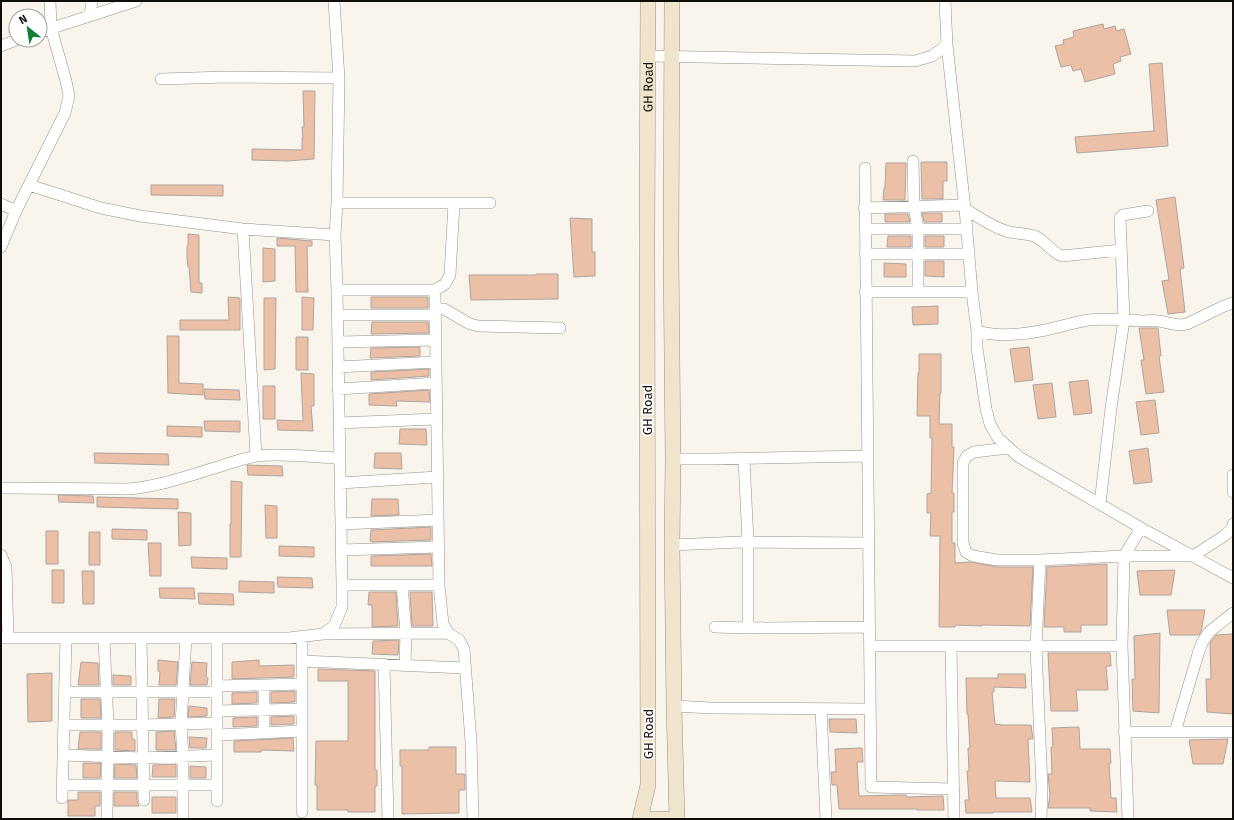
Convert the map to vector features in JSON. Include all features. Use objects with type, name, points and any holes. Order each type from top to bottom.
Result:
[{"type":"main road","name":"GH Road","points":[[640,819],[648,785],[648,1]]},
{"type":"main road","name":"GH Road","points":[[672,1],[672,545],[677,819]]},
{"type":"main road","points":[[650,819],[667,819]]},
{"type":"street","points":[[1,247],[16,211],[66,113],[69,96],[51,28],[50,1]]},
{"type":"street","points":[[90,16],[92,1]]},
{"type":"street","points":[[48,29],[136,1]]},
{"type":"street","points":[[324,634],[334,626],[342,607],[335,235],[339,78],[334,1]]},
{"type":"street","points":[[945,1],[947,45],[965,207],[977,348],[986,409],[990,424],[998,438],[1019,457],[1142,528],[1233,578]]},
{"type":"street","points":[[648,56],[915,61],[932,56],[947,45]]},
{"type":"street","points":[[161,79],[226,77],[339,78]]},
{"type":"street","points":[[913,161],[914,206],[918,229],[918,292]]},
{"type":"street","points":[[865,168],[864,208],[871,787],[954,789]]},
{"type":"street","points":[[29,185],[101,208],[140,216],[243,229],[335,235]]},
{"type":"street","points":[[337,202],[454,204],[490,203]]},
{"type":"street","points":[[1,204],[16,211]]},
{"type":"street","points":[[337,290],[434,290],[445,284],[450,275],[454,204]]},
{"type":"street","points":[[864,208],[914,206],[965,207],[1000,229],[1008,232],[1034,236],[1057,254],[1062,256],[1121,250]]},
{"type":"street","points":[[1100,504],[1111,408],[1124,320],[1120,218],[1121,216],[1148,211]]},
{"type":"street","points":[[243,229],[256,456]]},
{"type":"street","points":[[865,229],[967,229]]},
{"type":"street","points":[[865,254],[969,254]]},
{"type":"street","points":[[434,290],[439,585],[443,624],[448,633],[459,640],[464,649],[471,742],[473,819]]},
{"type":"street","points":[[866,292],[972,292]]},
{"type":"street","points":[[976,331],[986,334],[1015,334],[1041,331],[1066,324],[1089,320],[1157,321],[1182,325],[1233,303]]},
{"type":"street","points":[[337,315],[435,312],[444,309],[470,324],[478,326],[560,328]]},
{"type":"street","points":[[338,342],[435,340]]},
{"type":"street","points":[[338,367],[436,362]]},
{"type":"street","points":[[338,389],[436,383]]},
{"type":"street","points":[[339,423],[436,420]]},
{"type":"street","points":[[1008,448],[974,452],[965,459],[963,543],[966,552],[973,556],[997,560],[1040,560],[1124,556],[1193,556],[1224,536],[1232,527]]},
{"type":"street","points":[[1,488],[145,488],[256,456],[339,458]]},
{"type":"street","points":[[673,459],[867,456]]},
{"type":"street","points":[[744,459],[748,542],[748,628]]},
{"type":"street","points":[[1233,475],[1233,492]]},
{"type":"street","points":[[340,483],[437,477]]},
{"type":"street","points":[[341,524],[438,520]]},
{"type":"street","points":[[1232,527],[1233,542]]},
{"type":"street","points":[[1128,819],[1128,777],[1124,732],[1122,646],[1124,556],[1142,528]]},
{"type":"street","points":[[672,545],[748,542],[868,543]]},
{"type":"street","points":[[341,550],[438,546]]},
{"type":"street","points":[[1,555],[6,567],[5,638],[289,638],[324,634],[448,633]]},
{"type":"street","points":[[1040,560],[1036,647],[1042,787],[1041,819]]},
{"type":"street","points":[[342,585],[439,585]]},
{"type":"street","points":[[402,585],[406,633],[405,665]]},
{"type":"street","points":[[1175,732],[1202,643],[1209,632],[1233,613]]},
{"type":"street","points":[[715,627],[748,628],[869,626]]},
{"type":"street","points":[[302,637],[302,812]]},
{"type":"street","points":[[62,798],[66,638]]},
{"type":"street","points":[[104,638],[108,725],[107,818]]},
{"type":"street","points":[[141,638],[142,758],[144,800]]},
{"type":"street","points":[[183,818],[183,756],[181,724],[186,638]]},
{"type":"street","points":[[217,638],[217,800]]},
{"type":"street","points":[[870,646],[1122,646]]},
{"type":"street","points":[[951,646],[954,819]]},
{"type":"street","points":[[302,661],[465,668]]},
{"type":"street","points":[[384,664],[388,819]]},
{"type":"street","points":[[65,692],[183,692],[264,685],[302,684]]},
{"type":"street","points":[[264,685],[264,733]]},
{"type":"street","points":[[674,706],[711,708],[870,709]]},
{"type":"street","points":[[217,711],[302,709]]},
{"type":"street","points":[[821,709],[826,819]]},
{"type":"street","points":[[64,725],[142,726],[217,723]]},
{"type":"street","points":[[217,735],[302,730]]},
{"type":"street","points":[[1124,732],[1233,732]]},
{"type":"street","points":[[63,755],[142,758],[217,755]]},
{"type":"street","points":[[62,785],[217,785]]},
{"type":"building","points":[[1103,24],[1104,29],[1115,26],[1116,31],[1124,29],[1131,54],[1120,57],[1121,61],[1113,64],[1115,74],[1085,82],[1081,69],[1073,71],[1071,65],[1061,67],[1055,46],[1064,44],[1063,40],[1074,37],[1073,31]]},
{"type":"building","points":[[1162,63],[1168,146],[1077,153],[1075,137],[1154,131],[1149,64]]},
{"type":"building","points":[[303,91],[315,91],[314,159],[287,161],[252,160],[252,149],[302,150],[302,127],[304,127]]},
{"type":"building","points":[[921,162],[947,162],[947,181],[943,181],[943,199],[922,199]]},
{"type":"building","points":[[886,163],[906,163],[905,200],[883,200]]},
{"type":"building","points":[[151,185],[223,185],[223,196],[151,195]]},
{"type":"building","points":[[1175,197],[1184,268],[1180,269],[1185,312],[1168,314],[1162,281],[1169,280],[1156,200]]},
{"type":"building","points":[[922,213],[942,213],[942,222],[924,222]]},
{"type":"building","points":[[885,214],[908,214],[910,222],[885,222]]},
{"type":"building","points":[[570,218],[592,219],[592,252],[595,252],[595,276],[574,277]]},
{"type":"building","points":[[188,234],[199,235],[199,283],[202,283],[202,293],[191,292],[187,257]]},
{"type":"building","points":[[888,236],[911,236],[911,247],[887,247]]},
{"type":"building","points":[[925,236],[944,236],[944,247],[925,247]]},
{"type":"building","points":[[277,238],[312,241],[312,246],[307,246],[308,292],[296,292],[295,246],[277,246]]},
{"type":"building","points":[[263,248],[275,249],[275,281],[263,282]]},
{"type":"building","points":[[925,261],[944,261],[944,277],[925,276]]},
{"type":"building","points":[[884,263],[906,264],[906,277],[884,277]]},
{"type":"building","points":[[558,274],[558,299],[471,300],[469,275]]},
{"type":"building","points":[[228,297],[240,298],[240,330],[180,330],[180,320],[229,320]]},
{"type":"building","points":[[302,297],[314,298],[313,330],[302,330]]},
{"type":"building","points":[[371,297],[428,297],[428,308],[371,308]]},
{"type":"building","points":[[264,298],[276,298],[275,369],[264,370]]},
{"type":"building","points":[[938,306],[938,324],[913,325],[912,307]]},
{"type":"building","points":[[372,322],[428,322],[429,333],[371,334]]},
{"type":"building","points":[[1139,328],[1158,328],[1161,356],[1159,356],[1164,392],[1146,394],[1141,360],[1144,360]]},
{"type":"building","points":[[167,336],[179,336],[179,383],[203,384],[203,395],[168,393]]},
{"type":"building","points":[[296,337],[308,337],[308,370],[296,370]]},
{"type":"building","points":[[420,347],[420,356],[370,358],[371,348]]},
{"type":"building","points":[[1029,347],[1033,380],[1015,382],[1010,349]]},
{"type":"building","points":[[919,354],[941,354],[939,424],[952,424],[952,447],[954,447],[952,493],[954,493],[954,512],[952,512],[952,543],[955,543],[955,563],[971,562],[997,567],[1033,567],[1030,626],[955,625],[955,627],[939,627],[940,536],[930,536],[931,513],[927,513],[927,494],[931,493],[932,438],[930,438],[930,416],[917,416]]},
{"type":"building","points":[[429,369],[429,376],[371,380],[371,372]]},
{"type":"building","points":[[301,373],[314,374],[314,406],[311,406],[313,431],[278,430],[277,420],[303,421]]},
{"type":"building","points":[[1088,380],[1092,413],[1074,415],[1069,382]]},
{"type":"building","points":[[1052,383],[1056,417],[1038,419],[1033,385]]},
{"type":"building","points":[[263,386],[275,386],[275,419],[263,419]]},
{"type":"building","points":[[204,389],[239,390],[240,400],[205,399]]},
{"type":"building","points":[[429,390],[430,402],[396,401],[397,406],[369,405],[369,394]]},
{"type":"building","points":[[1155,400],[1159,433],[1141,435],[1136,402]]},
{"type":"building","points":[[204,421],[240,421],[240,432],[205,431]]},
{"type":"building","points":[[167,426],[202,427],[202,437],[167,436]]},
{"type":"building","points":[[400,429],[426,429],[427,445],[399,444]]},
{"type":"building","points":[[1148,448],[1152,482],[1134,484],[1129,451]]},
{"type":"building","points":[[94,453],[168,454],[169,465],[95,463]]},
{"type":"building","points":[[375,453],[401,453],[402,469],[374,468]]},
{"type":"building","points":[[247,465],[282,466],[283,476],[248,475]]},
{"type":"building","points":[[231,481],[242,482],[241,557],[230,557]]},
{"type":"building","points":[[58,495],[93,496],[94,503],[59,502]]},
{"type":"building","points":[[97,497],[178,499],[178,509],[97,507]]},
{"type":"building","points":[[372,499],[398,499],[399,515],[371,516]]},
{"type":"building","points":[[265,505],[277,506],[277,538],[266,538]]},
{"type":"building","points":[[178,512],[191,513],[191,545],[179,546]]},
{"type":"building","points":[[431,527],[431,540],[370,541],[371,530]]},
{"type":"building","points":[[112,529],[147,530],[147,540],[112,539]]},
{"type":"building","points":[[46,531],[58,531],[58,564],[46,564]]},
{"type":"building","points":[[89,532],[100,532],[100,565],[89,565]]},
{"type":"building","points":[[148,543],[161,543],[161,576],[150,576]]},
{"type":"building","points":[[279,546],[314,547],[314,557],[279,556]]},
{"type":"building","points":[[431,554],[432,566],[371,566],[371,556]]},
{"type":"building","points":[[191,557],[227,558],[227,569],[192,568]]},
{"type":"building","points":[[1107,564],[1107,625],[1081,625],[1081,632],[1064,632],[1064,627],[1044,627],[1047,567]]},
{"type":"building","points":[[52,570],[64,570],[64,603],[52,603]]},
{"type":"building","points":[[1175,570],[1171,595],[1140,595],[1137,571]]},
{"type":"building","points":[[82,571],[94,571],[94,604],[83,604]]},
{"type":"building","points":[[277,577],[312,578],[313,588],[278,587]]},
{"type":"building","points":[[239,581],[274,582],[274,593],[239,592]]},
{"type":"building","points":[[159,588],[194,588],[195,599],[160,598]]},
{"type":"building","points":[[369,592],[396,592],[398,626],[372,627],[372,605],[368,605]]},
{"type":"building","points":[[410,592],[432,592],[433,626],[412,626]]},
{"type":"building","points":[[198,593],[233,594],[234,605],[199,604]]},
{"type":"building","points":[[1167,610],[1205,610],[1201,632],[1199,635],[1170,635]]},
{"type":"building","points":[[1160,633],[1159,713],[1133,711],[1132,679],[1135,679],[1134,636]]},
{"type":"building","points":[[1233,634],[1233,714],[1207,712],[1206,679],[1211,679],[1210,643],[1216,635]]},
{"type":"building","points":[[399,640],[398,655],[372,654],[373,641]]},
{"type":"building","points":[[1048,653],[1110,653],[1111,666],[1106,666],[1108,690],[1076,690],[1078,711],[1051,711]]},
{"type":"building","points":[[158,660],[178,662],[176,685],[159,685],[160,672],[158,671]]},
{"type":"building","points":[[259,660],[259,666],[294,665],[294,677],[232,679],[232,662]]},
{"type":"building","points":[[81,662],[98,663],[99,685],[78,685]]},
{"type":"building","points":[[192,662],[207,663],[207,685],[190,685]]},
{"type":"building","points":[[318,669],[375,671],[375,770],[377,770],[377,786],[375,786],[375,812],[317,810],[317,785],[315,785],[316,741],[348,741],[348,681],[318,681]]},
{"type":"building","points":[[52,673],[52,721],[28,722],[27,674]]},
{"type":"building","points":[[998,674],[1025,674],[1026,688],[994,687],[994,692],[992,692],[995,724],[1031,725],[1033,739],[1028,739],[1030,782],[995,781],[996,798],[1030,798],[1032,812],[966,813],[965,800],[969,800],[967,771],[969,771],[968,748],[970,748],[966,678],[998,678]]},
{"type":"building","points":[[113,675],[131,676],[131,685],[113,685]]},
{"type":"building","points":[[295,691],[295,702],[271,703],[271,692]]},
{"type":"building","points":[[257,692],[257,703],[232,704],[232,693]]},
{"type":"building","points":[[81,699],[100,699],[101,718],[81,718]]},
{"type":"building","points":[[159,699],[175,699],[174,717],[158,718]]},
{"type":"building","points":[[189,706],[207,708],[207,716],[188,717]]},
{"type":"building","points":[[294,716],[294,724],[271,725],[271,717]]},
{"type":"building","points":[[257,717],[257,726],[233,727],[233,718]]},
{"type":"building","points":[[829,719],[856,719],[857,733],[830,732]]},
{"type":"building","points":[[1079,727],[1080,749],[1110,749],[1111,763],[1109,763],[1111,798],[1116,798],[1117,812],[1090,811],[1090,808],[1048,808],[1050,795],[1048,774],[1052,774],[1052,728]]},
{"type":"building","points":[[174,731],[176,750],[156,750],[156,732]]},
{"type":"building","points":[[80,732],[101,732],[101,749],[78,749]]},
{"type":"building","points":[[115,732],[132,732],[132,739],[135,740],[135,751],[115,750]]},
{"type":"building","points":[[189,737],[207,738],[206,748],[190,748]]},
{"type":"building","points":[[293,738],[294,751],[261,750],[261,752],[234,752],[234,741]]},
{"type":"building","points":[[1228,739],[1223,764],[1193,764],[1189,740]]},
{"type":"building","points":[[429,747],[456,747],[456,774],[465,774],[465,790],[459,790],[459,813],[402,814],[402,766],[400,766],[400,750],[429,750]]},
{"type":"building","points":[[862,748],[863,762],[857,762],[859,796],[943,796],[944,810],[839,809],[837,785],[832,785],[831,772],[836,772],[835,749]]},
{"type":"building","points":[[83,763],[101,763],[100,778],[83,778]]},
{"type":"building","points":[[115,764],[136,765],[137,778],[114,778]]},
{"type":"building","points":[[176,764],[176,777],[152,777],[153,765]]},
{"type":"building","points":[[190,766],[206,767],[206,778],[190,778]]},
{"type":"building","points":[[78,792],[100,792],[100,806],[95,806],[95,816],[68,816],[68,800],[78,800]]},
{"type":"building","points":[[114,792],[137,792],[137,801],[139,806],[114,806]]},
{"type":"building","points":[[152,797],[176,797],[176,813],[152,813]]}]
